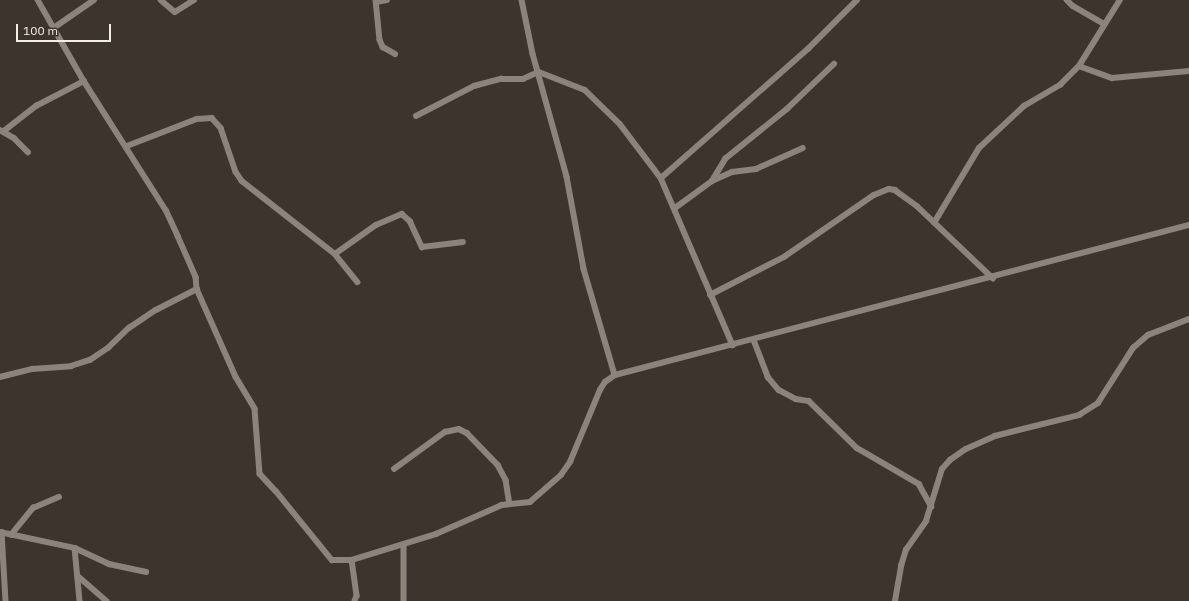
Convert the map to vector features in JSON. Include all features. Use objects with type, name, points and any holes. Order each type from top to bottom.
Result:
[{"type":"street","points":[[38,0],[55,27],[84,81],[127,146],[166,210],[196,277],[197,289],[236,377],[255,409],[260,474],[296,514],[328,558],[337,561],[352,560],[436,534],[510,504],[530,502],[561,475],[575,452],[600,390],[605,382],[615,375],[993,278],[1189,225]]},
{"type":"street","points":[[55,27],[94,0]]},
{"type":"street","points":[[161,0],[175,12],[194,0]]},
{"type":"street","points":[[387,0],[376,1],[380,40],[395,54]]},
{"type":"street","points":[[522,0],[532,54],[539,72],[567,177],[584,269],[615,375]]},
{"type":"street","points":[[661,178],[808,49],[856,0]]},
{"type":"street","points":[[1067,0],[1073,6],[1104,24]]},
{"type":"street","points":[[934,223],[979,148],[1024,106],[1060,85],[1079,66],[1120,0]]},
{"type":"street","points":[[712,181],[726,159],[787,109],[834,64]]},
{"type":"street","points":[[1079,66],[1112,78],[1189,71]]},
{"type":"street","points":[[416,116],[481,83],[501,79],[523,79],[539,72],[585,90],[620,124],[661,178],[675,208],[710,295],[720,312],[733,345]]},
{"type":"street","points":[[28,152],[2,131],[36,106],[84,81]]},
{"type":"street","points":[[127,146],[197,119],[212,118],[221,128],[236,172],[242,181],[335,254],[358,282]]},
{"type":"street","points":[[675,208],[712,181],[732,172],[756,169],[802,148]]},
{"type":"street","points":[[710,295],[784,257],[874,195],[889,189],[903,195],[993,278]]},
{"type":"street","points":[[335,254],[376,225],[402,214],[410,221],[422,247],[463,242]]},
{"type":"street","points":[[0,377],[32,369],[71,366],[90,360],[108,348],[129,328],[156,310],[197,289]]},
{"type":"street","points":[[895,601],[900,566],[906,550],[926,521],[932,506],[942,468],[950,460],[966,448],[995,436],[1079,415],[1098,403],[1133,348],[1143,339],[1171,325],[1189,319]]},
{"type":"street","points":[[754,340],[768,377],[779,390],[796,399],[809,401],[857,448],[919,484],[932,506]]},
{"type":"street","points":[[394,469],[445,432],[459,429],[467,432],[498,464],[506,480],[510,504]]},
{"type":"street","points":[[11,534],[32,508],[59,497]]},
{"type":"street","points":[[6,601],[1,532],[76,548],[109,564],[146,572]]},
{"type":"street","points":[[404,544],[404,601]]},
{"type":"street","points":[[76,548],[80,601]]},
{"type":"street","points":[[352,560],[357,596],[355,601]]},
{"type":"street","points":[[78,576],[107,601]]}]
